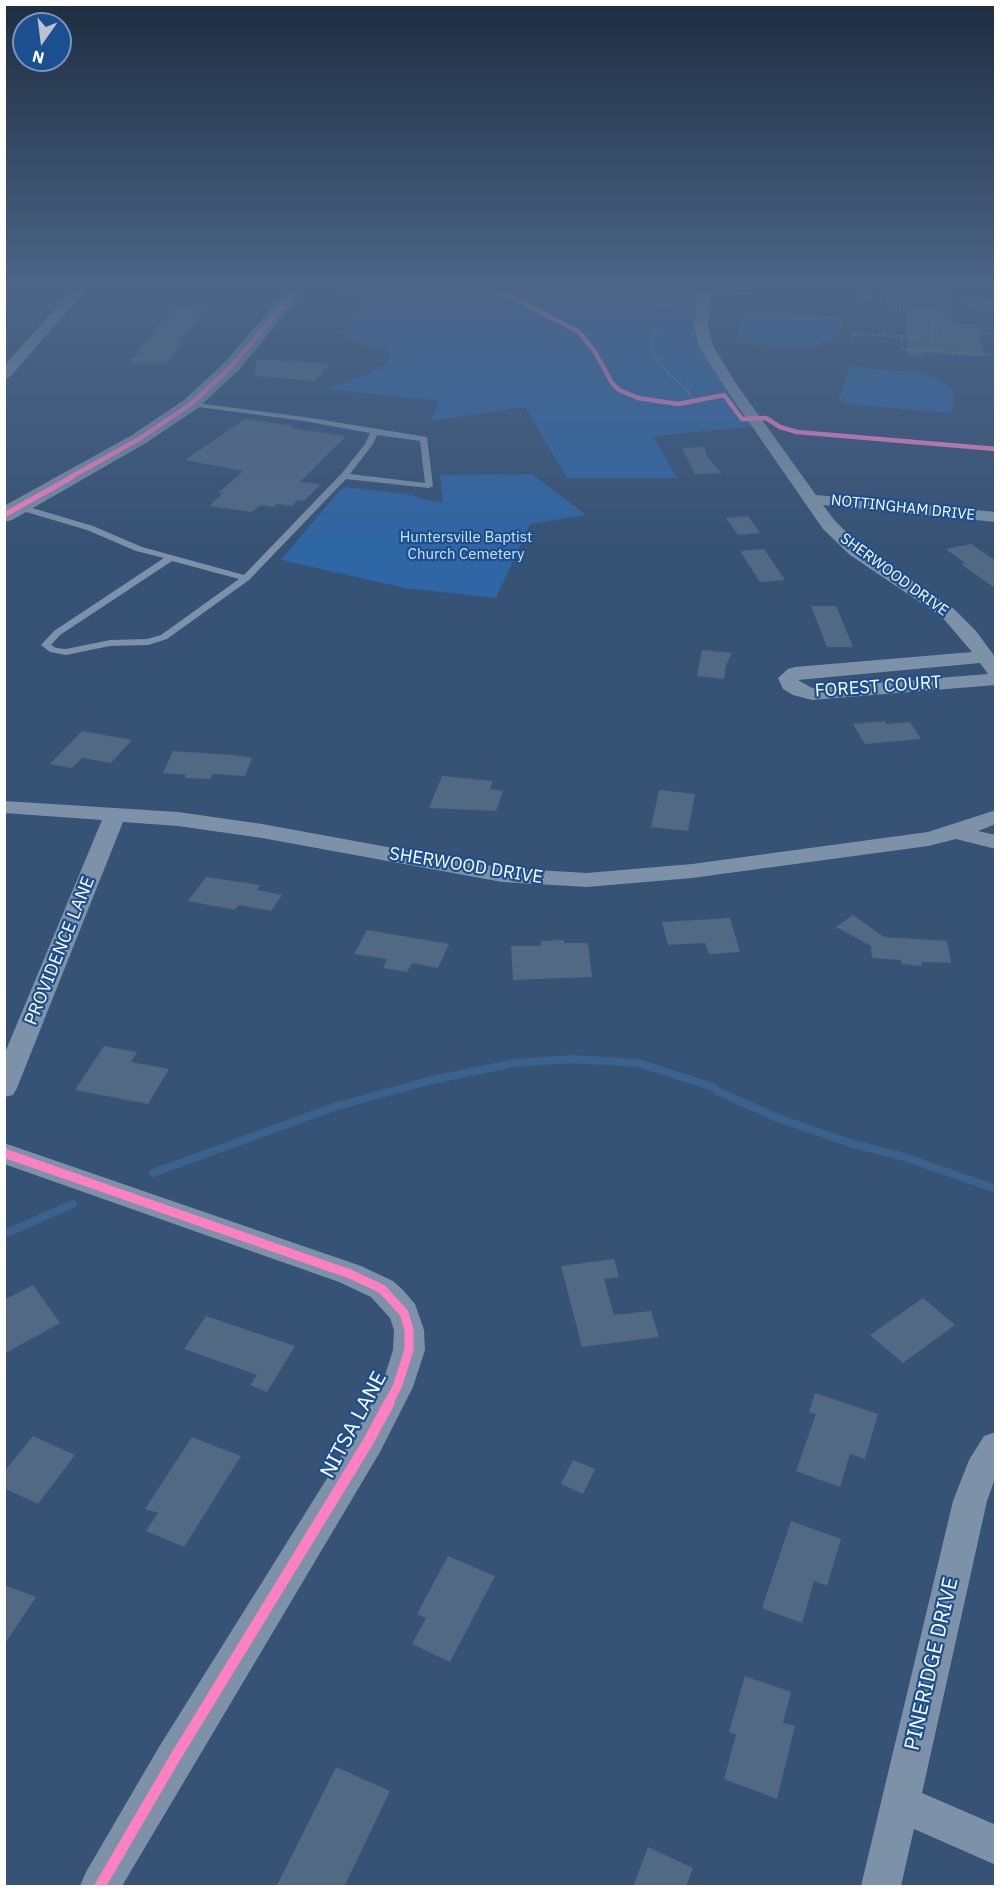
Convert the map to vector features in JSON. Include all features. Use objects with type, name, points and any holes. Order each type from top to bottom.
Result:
[{"type":"main road","points":[[12,511],[138,439],[190,404],[220,377]]},
{"type":"street","name":"SHERWOOD DRIVE","points":[[727,377],[810,499],[841,538],[948,613],[991,664]]},
{"type":"street","name":"NOTTINGHAM DRIVE","points":[[810,499],[996,517]]},
{"type":"street","name":"FOREST COURT","points":[[991,664],[795,674],[788,678],[790,685],[812,694],[996,679]]},
{"type":"street","name":"SHERWOOD DRIVE","points":[[4,807],[178,819],[230,826],[447,866],[553,880],[628,878],[692,872],[917,841],[956,832],[996,816]]},
{"type":"street","name":"PROVIDENCE LANE","points":[[4,1088],[115,814]]},
{"type":"street","points":[[956,832],[996,842]]},
{"type":"street","name":"NITSA LANE","points":[[4,1153],[350,1274],[382,1289],[392,1298],[404,1313],[409,1330],[409,1350],[398,1388],[368,1442],[173,1761],[100,1887]]},
{"type":"street","name":"PINERIDGE DRIVE","points":[[881,1887],[970,1501],[981,1470],[996,1446]]},
{"type":"street","points":[[900,1803],[996,1845]]},
{"type":"lane","points":[[190,404],[304,419],[424,439],[429,486],[343,476]]},
{"type":"lane","points":[[170,558],[57,633],[46,645],[53,650],[66,652],[164,638],[246,578],[343,476],[369,444],[374,432]]},
{"type":"lane","points":[[12,511],[71,522],[139,549],[246,578]]},
{"type":"path","points":[[673,377],[688,391],[694,401]]},
{"type":"green space","points":[[359,377],[731,377],[761,428],[747,427],[653,436],[677,478],[567,478],[525,407],[431,421],[439,401],[322,389]]},
{"type":"green space","points":[[846,377],[932,377],[952,388],[954,400],[951,413],[846,404],[839,400]]},
{"type":"green space","name":"Huntersville Baptist Church Cemetery","points":[[532,474],[586,515],[530,524],[496,598],[405,588],[281,560],[340,490],[346,487],[413,495],[443,503],[440,475]]},
{"type":"building","points":[[270,377],[318,377],[315,381]]},
{"type":"building","points":[[245,419],[346,436],[300,482],[321,484],[304,501],[297,500],[292,506],[260,505],[252,512],[209,506],[223,493],[218,493],[243,471],[185,460]]},
{"type":"building","points":[[705,447],[706,455],[721,473],[695,474],[682,448]]},
{"type":"building","points":[[748,516],[760,533],[738,535],[726,518]]},
{"type":"building","points":[[971,544],[996,561],[996,589],[961,564],[965,563],[946,549]]},
{"type":"building","points":[[764,549],[785,580],[760,582],[740,551]]},
{"type":"building","points":[[811,606],[836,606],[853,647],[827,647]]},
{"type":"building","points":[[702,650],[732,653],[726,665],[724,679],[697,676]]},
{"type":"building","points":[[885,721],[886,724],[910,722],[921,739],[865,744],[853,724]]},
{"type":"building","points":[[82,731],[132,740],[111,763],[82,758],[72,768],[50,764]]},
{"type":"building","points":[[173,751],[252,758],[245,776],[213,774],[210,779],[185,778],[186,775],[163,773]]},
{"type":"building","points":[[442,776],[493,781],[490,789],[503,791],[496,811],[429,808]]},
{"type":"building","points":[[659,790],[695,794],[688,831],[651,827]]},
{"type":"building","points":[[206,877],[260,885],[257,890],[282,895],[271,911],[239,905],[235,910],[188,901]]},
{"type":"building","points":[[853,915],[884,937],[947,941],[951,963],[921,962],[922,966],[902,964],[901,960],[872,958],[871,946],[836,927]]},
{"type":"building","points":[[730,918],[740,952],[709,954],[705,943],[668,945],[662,922]]},
{"type":"building","points":[[367,930],[449,944],[438,968],[412,963],[407,972],[383,968],[387,959],[354,954]]},
{"type":"building","points":[[564,940],[564,943],[588,943],[592,977],[513,980],[511,946],[541,946],[541,941]]},
{"type":"building","points":[[104,1046],[137,1052],[131,1062],[169,1069],[148,1104],[75,1090]]},
{"type":"building","points":[[614,1259],[619,1277],[604,1279],[614,1315],[651,1311],[659,1337],[582,1347],[561,1266]]},
{"type":"building","points":[[33,1285],[60,1323],[4,1354],[4,1300]]},
{"type":"building","points":[[923,1298],[955,1325],[903,1363],[870,1335]]},
{"type":"building","points":[[206,1316],[295,1346],[267,1392],[250,1385],[257,1375],[184,1349]]},
{"type":"building","points":[[815,1393],[878,1414],[865,1459],[850,1454],[840,1487],[796,1471],[816,1414],[809,1412]]},
{"type":"building","points":[[33,1436],[75,1455],[38,1504],[4,1488],[4,1472]]},
{"type":"building","points":[[192,1437],[241,1456],[184,1547],[146,1531],[158,1513],[145,1509]]},
{"type":"building","points":[[573,1460],[595,1469],[583,1494],[561,1484]]},
{"type":"building","points":[[791,1521],[841,1539],[827,1586],[814,1581],[802,1623],[762,1608]]},
{"type":"building","points":[[448,1556],[495,1576],[450,1662],[412,1644],[426,1618],[417,1614]]},
{"type":"building","points":[[4,1585],[36,1597],[4,1645]]},
{"type":"building","points":[[745,1676],[791,1692],[783,1723],[795,1726],[777,1799],[724,1779],[736,1735],[729,1732]]},
{"type":"building","points":[[336,1767],[390,1791],[344,1887],[276,1887]]},
{"type":"building","points":[[648,1847],[693,1868],[686,1887],[633,1887]]},
{"type":"waterway","points":[[153,1173],[334,1107],[432,1080],[515,1063],[573,1059],[638,1063],[713,1087],[717,1091],[775,1117],[853,1144],[901,1156],[996,1189]]},
{"type":"waterway","points":[[4,1234],[73,1204]]},
{"type":"cycle path","points":[[4,515],[139,439],[191,404],[220,377]]},
{"type":"cycle path","points":[[609,377],[619,390],[638,398],[678,404],[724,395],[742,419],[766,418],[780,427],[797,432],[996,449]]},
{"type":"cycle path","points":[[4,1153],[350,1274],[382,1289],[392,1298],[404,1313],[409,1330],[409,1350],[397,1387],[368,1442],[173,1761],[100,1886]]}]
